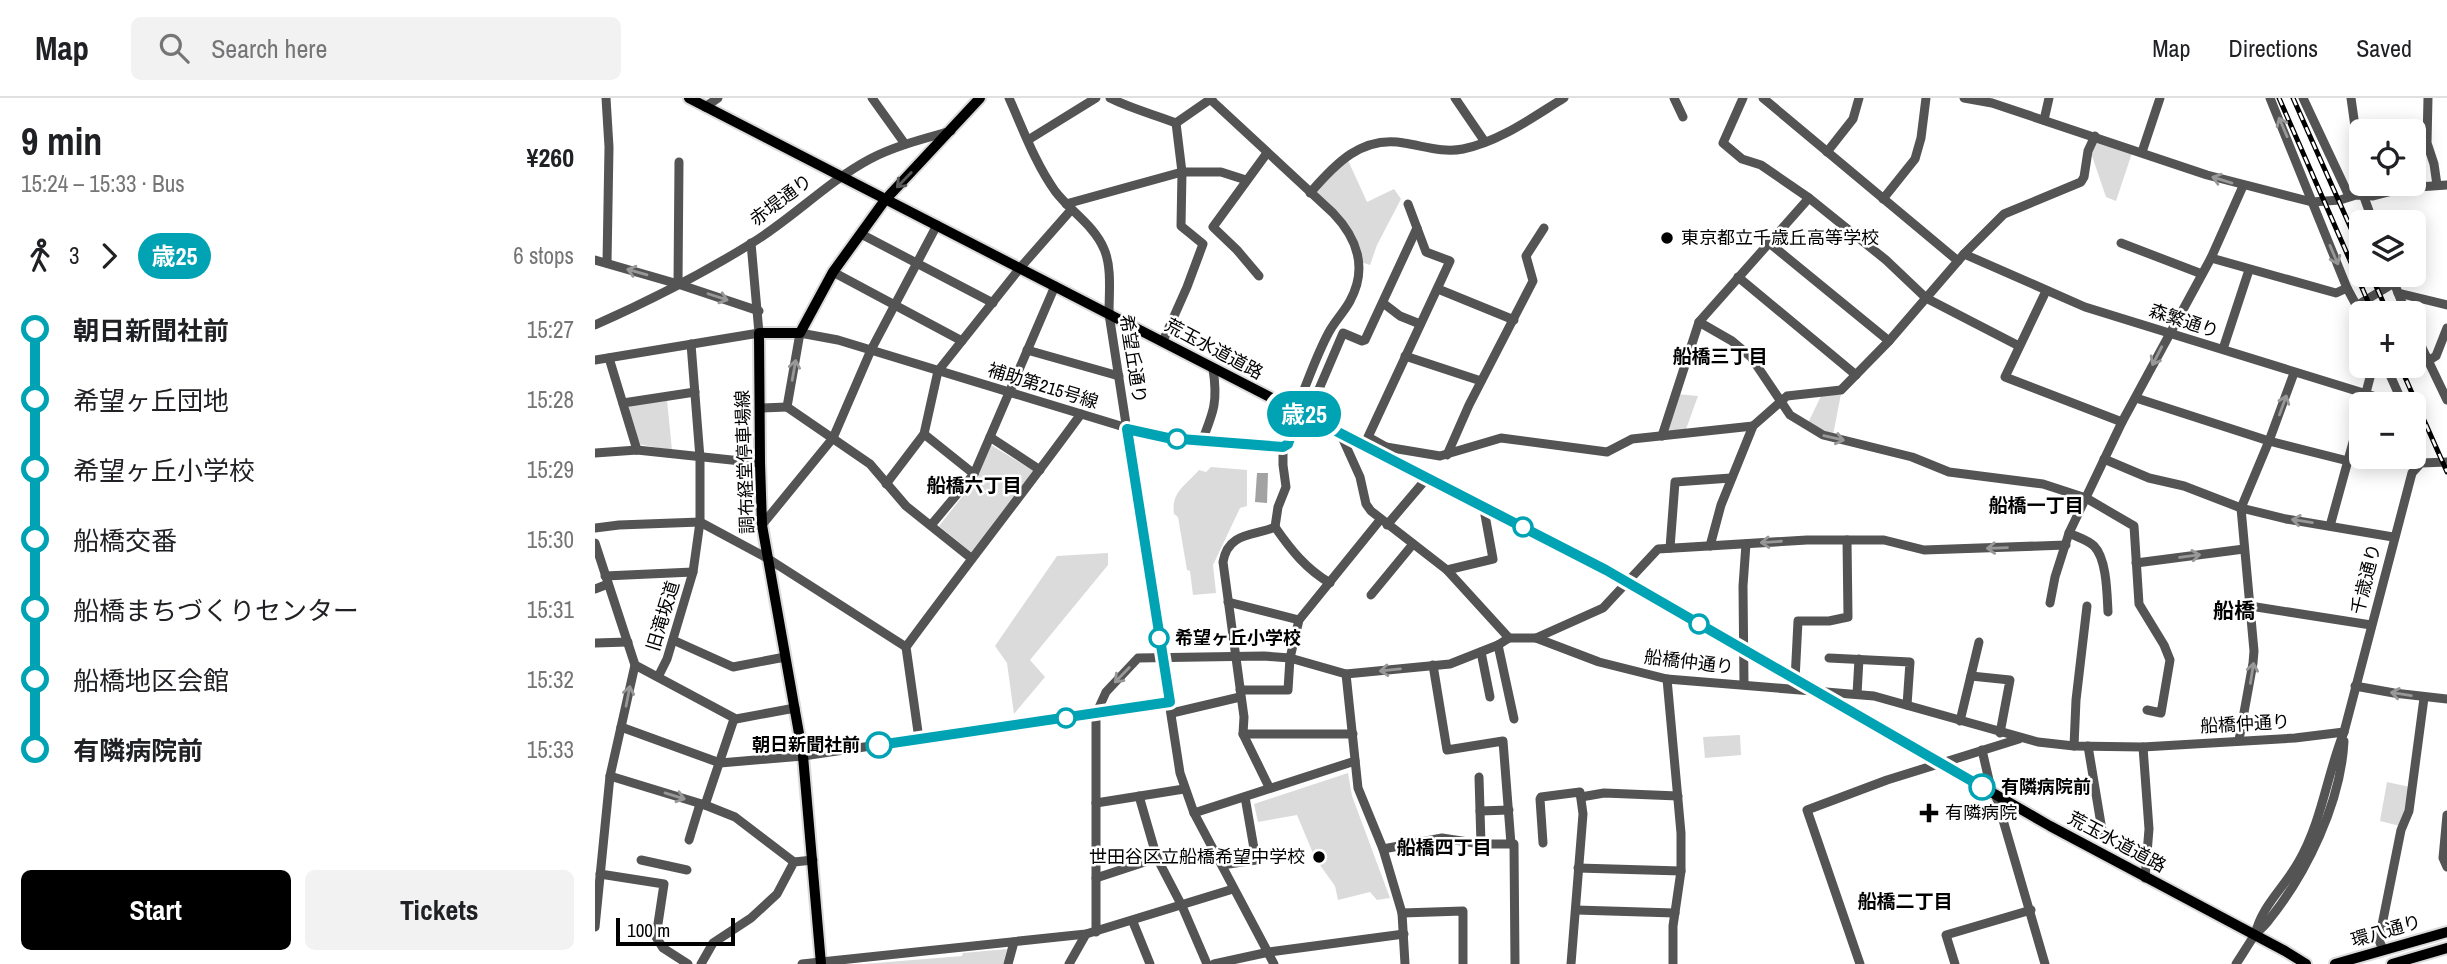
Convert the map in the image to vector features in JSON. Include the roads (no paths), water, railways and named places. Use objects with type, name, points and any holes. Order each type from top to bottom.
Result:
[{"type":"main road","name":"荒玉水道道路","points":[[689,98],[1342,435],[1366,441],[1385,451],[1427,478],[1627,583],[1994,794],[2306,964]]},
{"type":"main road","points":[[759,333],[800,333],[833,272],[885,200],[980,98]]},
{"type":"main road","name":"調布経堂停車場線","points":[[759,333],[762,525],[803,756],[820,963]]},
{"type":"main road","name":"環八通り","points":[[2335,964],[2447,932]]},
{"type":"main road","name":"環八通り","points":[[2392,964],[2447,948]]},
{"type":"street","points":[[606,98],[609,147],[607,263]]},
{"type":"street","points":[[705,107],[718,98]]},
{"type":"street","points":[[872,98],[905,144]]},
{"type":"street","name":"希望丘通り","points":[[1009,98],[1047,180],[1068,207],[1094,231],[1105,251],[1108,261],[1109,313],[1184,789],[1233,889],[1274,964]]},
{"type":"street","points":[[1028,140],[1096,98]]},
{"type":"street","points":[[1110,98],[1135,111],[1142,109],[1176,123]]},
{"type":"street","points":[[1142,109],[1147,98]]},
{"type":"street","points":[[1455,98],[1485,142]]},
{"type":"street","points":[[1310,193],[1346,156],[1364,146],[1391,141],[1452,150],[1485,142],[1564,98]]},
{"type":"street","points":[[1674,98],[1683,117]]},
{"type":"street","points":[[1743,98],[1723,143],[1742,159],[1762,165],[1809,198],[1886,260],[1926,298],[2019,346]]},
{"type":"street","name":"森繁通り","points":[[1763,98],[1883,199],[1961,257],[2085,307],[2223,349],[2349,393]]},
{"type":"street","points":[[1827,152],[1853,119],[1859,98]]},
{"type":"street","points":[[1883,199],[1915,159],[1921,138],[1926,98]]},
{"type":"street","points":[[1964,98],[1992,100],[2243,186],[2312,202],[2442,185],[2427,143],[2428,98]]},
{"type":"street","points":[[2044,120],[2049,98]]},
{"type":"street","points":[[2142,152],[2160,98]]},
{"type":"street","points":[[2270,98],[2354,301]]},
{"type":"street","points":[[2303,98],[2349,196]]},
{"type":"street","points":[[2351,98],[2354,119]]},
{"type":"street","points":[[1176,123],[1211,99],[1347,228],[1356,246],[1360,262],[1358,281],[1350,301],[1324,344],[1299,401],[1299,412],[1288,444],[1283,447],[1286,487],[1275,527],[1294,555],[1330,583]]},
{"type":"street","points":[[1163,341],[1203,244],[1181,226],[1182,172],[1176,123]]},
{"type":"street","name":"赤堤通り","points":[[595,325],[643,303],[751,243],[842,176],[871,159],[905,144],[951,131]]},
{"type":"street","points":[[1710,545],[1721,505],[1753,426],[1787,396],[1841,390],[1889,341],[1961,257],[2004,214],[2081,182],[2088,151],[2095,136]]},
{"type":"street","points":[[1259,276],[1213,227],[1267,153]]},
{"type":"street","points":[[678,284],[679,162]]},
{"type":"street","points":[[886,484],[924,434],[938,371],[1068,207],[1182,172],[1221,172],[1246,180]]},
{"type":"street","points":[[2050,603],[2069,533],[2122,422],[2203,274],[2243,186]]},
{"type":"street","points":[[2364,197],[2369,210]]},
{"type":"street","points":[[1662,436],[1699,322],[1809,198]]},
{"type":"street","points":[[1366,441],[1450,261],[1426,252],[1408,204]]},
{"type":"street","points":[[762,525],[832,438],[871,350],[937,225]]},
{"type":"street","points":[[1299,412],[1310,410],[1343,333],[1365,340],[1417,228]]},
{"type":"street","points":[[1447,455],[1481,381],[1533,281],[1525,256],[1544,228]]},
{"type":"street","points":[[861,234],[993,303]]},
{"type":"street","points":[[1768,242],[1889,341]]},
{"type":"street","points":[[595,360],[759,333],[751,243]]},
{"type":"street","points":[[2121,243],[2203,274]]},
{"type":"street","points":[[2211,258],[2336,293],[2347,288]]},
{"type":"street","points":[[595,260],[758,311]]},
{"type":"street","points":[[2223,349],[2249,270]]},
{"type":"street","points":[[833,272],[962,341]]},
{"type":"street","points":[[1738,277],[1856,375]]},
{"type":"street","points":[[932,524],[974,474],[1055,286]]},
{"type":"street","points":[[2370,301],[2390,287]]},
{"type":"street","points":[[2402,287],[2447,305]]},
{"type":"street","points":[[1438,289],[1514,320]]},
{"type":"street","points":[[2046,291],[2005,377],[2122,422]]},
{"type":"street","points":[[1383,303],[1400,316],[1420,324]]},
{"type":"street","points":[[1699,322],[1733,341],[1751,357],[1790,415],[1823,435],[1912,457],[1949,472],[2043,484],[2086,498],[2134,526],[2139,604],[2170,660],[2161,713],[2147,710]]},
{"type":"street","points":[[2428,361],[2436,356],[2447,328]]},
{"type":"street","points":[[787,407],[800,333]]},
{"type":"street","name":"補助第215号線","points":[[800,333],[838,340],[1127,429],[1168,438],[1283,447]]},
{"type":"street","name":"旧滝坂道","points":[[595,928],[600,874],[599,850],[610,776],[635,665],[658,677],[667,659],[693,572],[700,522],[701,458],[691,344]]},
{"type":"street","points":[[1027,350],[1119,376]]},
{"type":"street","points":[[1405,356],[1481,381]]},
{"type":"street","points":[[2426,357],[2447,400]]},
{"type":"street","points":[[609,358],[636,450]]},
{"type":"street","points":[[1202,441],[1217,396],[1213,369]]},
{"type":"street","points":[[2239,740],[2253,663],[2241,508],[2294,373]]},
{"type":"street","points":[[623,403],[695,391]]},
{"type":"street","points":[[2136,398],[2269,441],[2348,461]]},
{"type":"street","points":[[760,408],[787,407],[870,464],[906,506],[932,524],[971,558]]},
{"type":"street","points":[[919,739],[906,647],[1081,414]]},
{"type":"street","points":[[1385,451],[1447,455],[1501,438],[1607,452],[1632,439],[1753,426]]},
{"type":"street","points":[[924,434],[974,474]]},
{"type":"street","points":[[1069,964],[1091,933],[1096,878],[1096,713],[1105,692],[1138,658],[1234,655],[1290,658],[1346,674],[1450,664],[1509,638],[1447,570],[1384,522],[1366,504],[1360,477],[1342,435]]},
{"type":"street","points":[[990,437],[1040,470]]},
{"type":"street","points":[[595,453],[636,450],[760,463]]},
{"type":"street","points":[[2330,526],[2349,457]]},
{"type":"street","points":[[2104,459],[2149,478],[2184,486],[2241,508],[2286,519],[2393,537]]},
{"type":"street","points":[[2426,463],[2447,462]]},
{"type":"street","name":"千歳通り","points":[[2236,964],[2304,868],[2329,810],[2343,755],[2344,732],[2355,685],[2413,469]]},
{"type":"street","points":[[1172,713],[1240,694],[1288,690],[1290,658],[1299,620],[1384,522],[1427,478]]},
{"type":"street","points":[[1670,548],[1675,482],[1731,478]]},
{"type":"street","points":[[1447,570],[1493,559],[1485,515],[1488,509]]},
{"type":"street","points":[[595,528],[700,522],[767,558],[906,647]]},
{"type":"street","points":[[1269,787],[1243,734],[1223,562],[1226,552],[1248,532],[1275,527]]},
{"type":"street","points":[[2069,533],[2093,544],[2100,553],[2107,586],[2108,612]]},
{"type":"street","points":[[1536,638],[1594,614],[1658,549],[1847,540],[1884,540],[1924,550],[2066,545]]},
{"type":"street","points":[[1795,680],[1798,621],[1829,621],[1849,617],[1847,540]]},
{"type":"street","points":[[1371,595],[1413,544]]},
{"type":"street","points":[[1744,684],[1743,586],[1746,544]]},
{"type":"street","points":[[595,546],[635,665]]},
{"type":"street","points":[[2136,564],[2244,549]]},
{"type":"street","points":[[595,589],[607,580],[693,572]]},
{"type":"street","points":[[1228,603],[1299,620]]},
{"type":"street","points":[[2074,746],[2076,700],[2087,606]]},
{"type":"street","points":[[2250,606],[2371,625]]},
{"type":"street","name":"船橋仲通り","points":[[1509,638],[1536,638],[1599,662],[1667,679],[1874,696],[2021,739],[2074,746],[2143,747],[2295,738],[2344,732]]},
{"type":"street","points":[[673,640],[733,667],[785,657]]},
{"type":"street","points":[[595,643],[628,642]]},
{"type":"street","points":[[1960,722],[1979,642]]},
{"type":"street","points":[[1498,645],[1514,719]]},
{"type":"street","points":[[1481,652],[1490,697]]},
{"type":"street","points":[[1829,658],[1910,662],[1907,705]]},
{"type":"street","points":[[1857,694],[1859,659]]},
{"type":"street","points":[[1433,665],[1447,750],[1503,741],[1511,844],[1514,844],[1515,964]]},
{"type":"street","points":[[1346,674],[1358,788],[1383,849],[1402,913],[1405,964]]},
{"type":"street","points":[[1971,676],[2010,680],[2000,733]]},
{"type":"street","points":[[658,677],[734,719],[795,708]]},
{"type":"street","points":[[1667,679],[1678,796],[1681,871],[1675,913],[1673,964]]},
{"type":"street","points":[[2355,685],[2424,698],[2447,699]]},
{"type":"street","points":[[2383,950],[2379,940],[2401,830],[2409,811],[2424,698]]},
{"type":"street","points":[[621,727],[720,763],[803,756],[1170,702]]},
{"type":"street","points":[[689,840],[720,763],[734,719]]},
{"type":"street","points":[[1243,734],[1353,734]]},
{"type":"street","points":[[1860,964],[1819,852],[1807,810],[1939,763],[2021,739]]},
{"type":"street","points":[[2088,746],[2102,830]]},
{"type":"street","points":[[2143,747],[2150,829],[2145,878]]},
{"type":"street","points":[[1982,750],[2045,964]]},
{"type":"street","points":[[1194,813],[1355,761]]},
{"type":"street","points":[[610,776],[735,817],[794,862],[813,860]]},
{"type":"street","points":[[1479,777],[1481,844]]},
{"type":"street","points":[[1096,803],[1184,789]]},
{"type":"street","points":[[1543,843],[1539,799],[1580,792],[1583,814],[1571,964]]},
{"type":"street","points":[[1581,797],[1604,793],[1678,796]]},
{"type":"street","points":[[1139,796],[1157,858],[1182,905],[1206,964]]},
{"type":"street","points":[[1222,865],[1256,860],[1245,797]]},
{"type":"street","points":[[1480,811],[1509,810]]},
{"type":"street","points":[[2447,815],[2443,858],[2447,867]]},
{"type":"street","points":[[1383,849],[1442,838],[1481,844],[1511,844]]},
{"type":"street","points":[[1096,878],[1157,858]]},
{"type":"street","points":[[641,860],[687,870]]},
{"type":"street","points":[[701,964],[713,943],[751,918],[778,894],[794,862]]},
{"type":"street","points":[[667,866],[656,937],[663,948],[688,964]]},
{"type":"street","points":[[1578,868],[1681,871]]},
{"type":"street","points":[[600,874],[664,884]]},
{"type":"street","points":[[802,964],[1091,933],[1233,889]]},
{"type":"street","points":[[1576,910],[1675,913]]},
{"type":"street","points":[[1955,964],[1946,935],[2031,910]]},
{"type":"street","points":[[1402,913],[1463,911],[1463,964]]},
{"type":"street","points":[[1133,922],[1150,964]]},
{"type":"street","points":[[1214,964],[1269,953],[1404,934]]},
{"type":"street","points":[[1008,964],[1014,942]]},
{"type":"railway","points":[[2279,98],[2368,301]]},
{"type":"railway","points":[[2293,98],[2349,224]]},
{"type":"railway","points":[[2376,287],[2383,301]]},
{"type":"railway","points":[[2405,378],[2447,472]]},
{"type":"place","name":"東京都立千歳丘高等学校","points":[[1667,238]]},
{"type":"place","name":"希望ヶ丘小学校","points":[[1159,638]]},
{"type":"place","name":"朝日新聞社前","points":[[879,745]]},
{"type":"place","name":"有隣病院前","points":[[1982,787]]},
{"type":"place","name":"有隣病院","points":[[1929,813]]},
{"type":"place","name":"世田谷区立船橋希望中学校","points":[[1319,857]]},
{"type":"district","name":"船橋三丁目","points":[[1720,356]]},
{"type":"district","name":"船橋六丁目","points":[[974,485]]},
{"type":"district","name":"船橋一丁目","points":[[2036,505]]},
{"type":"district","name":"船橋","points":[[2234,611]]},
{"type":"district","name":"船橋四丁目","points":[[1444,847]]},
{"type":"district","name":"船橋二丁目","points":[[1905,901]]}]
